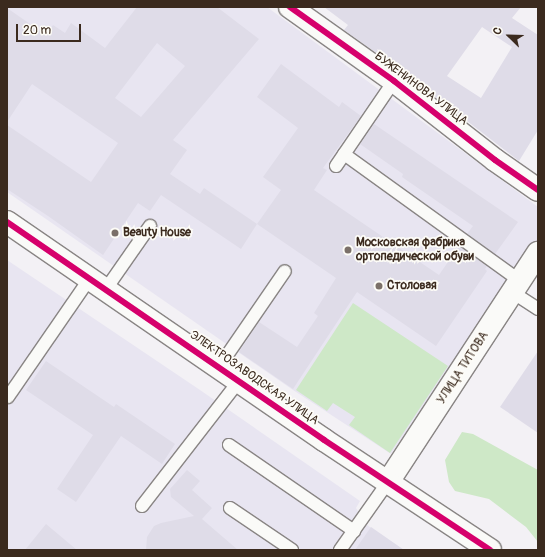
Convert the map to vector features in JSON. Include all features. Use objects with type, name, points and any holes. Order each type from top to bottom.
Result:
[{"type":"street","name":"БУЖЕНИНОВА УЛИЦА","points":[[290,7],[394,81],[495,160],[536,186]]},
{"type":"street","name":"ЭЛЕКТРОЗАВОДСКАЯ УЛИЦА","points":[[7,222],[239,381],[490,550]]},
{"type":"street","name":"УЛИЦА ТИТОВА","points":[[388,482],[538,253]]},
{"type":"lane","points":[[336,166],[394,81]]},
{"type":"lane","points":[[344,154],[516,287],[538,309]]},
{"type":"lane","points":[[8,397],[98,283],[150,226]]},
{"type":"lane","points":[[219,367],[285,271]]},
{"type":"lane","points":[[142,506],[239,381]]},
{"type":"lane","points":[[229,445],[354,531]]},
{"type":"lane","points":[[340,550],[388,482]]},
{"type":"lane","points":[[230,508],[292,550]]},
{"type":"shaded area","points":[[7,7],[267,7],[538,207],[538,241],[391,454],[293,390],[7,192]]},
{"type":"shaded area","points":[[7,260],[200,390],[360,501],[356,508],[367,525],[404,550],[7,550]]},
{"type":"green space","points":[[353,303],[448,366],[390,453],[349,425],[355,417],[333,403],[327,411],[296,390]]},
{"type":"green space","points":[[462,432],[473,434],[538,470],[538,542],[526,527],[489,499],[455,491],[449,482],[445,460]]},
{"type":"building","points":[[137,7],[217,7],[259,39],[173,140],[187,150],[170,174],[200,194],[204,188],[257,224],[241,249],[161,195],[150,211],[138,203],[103,255],[7,189],[7,125],[91,182],[118,143],[32,84],[7,122],[7,8],[46,35],[53,25],[65,33],[71,23],[105,48]],"holes":[[[157,43],[185,66],[141,117],[115,98]]]},
{"type":"building","points":[[324,7],[521,7],[512,18],[538,35],[538,130],[519,161],[402,71],[344,30],[348,25]],"holes":[[[482,27],[512,47],[481,98],[447,76]]]},
{"type":"building","points":[[281,64],[339,107],[342,102],[361,116],[323,168],[327,170],[314,190],[439,275],[459,246],[487,266],[485,269],[487,271],[436,346],[357,292],[293,389],[239,352],[259,322],[297,347],[318,316],[314,313],[336,278],[257,224],[281,190],[263,177],[298,128],[257,97]]},
{"type":"building","points":[[374,124],[518,222],[495,254],[467,234],[473,226],[402,177],[403,174],[360,144]]},
{"type":"building","points":[[538,351],[538,433],[500,407]]},
{"type":"building","points":[[46,361],[114,407],[116,404],[175,444],[162,464],[121,436],[76,502],[57,489],[93,435],[26,390]]},
{"type":"building","points":[[187,470],[200,481],[192,490],[212,508],[202,519],[238,550],[146,550],[147,537],[154,526],[161,523],[194,516],[171,497],[170,489]]},
{"type":"building","points":[[46,524],[77,550],[25,550]]},
{"type":"building","points":[[371,527],[404,550],[355,550]]},
{"type":"cycle path","points":[[290,7],[394,81],[495,160],[538,190]]},
{"type":"cycle path","points":[[7,222],[324,440],[490,550]]},
{"type":"place","name":"Beauty House","points":[[115,233]]},
{"type":"place","name":"Московская фабрика ортопедической обуви","points":[[348,250]]},
{"type":"place","name":"Столовая","points":[[379,286]]}]
